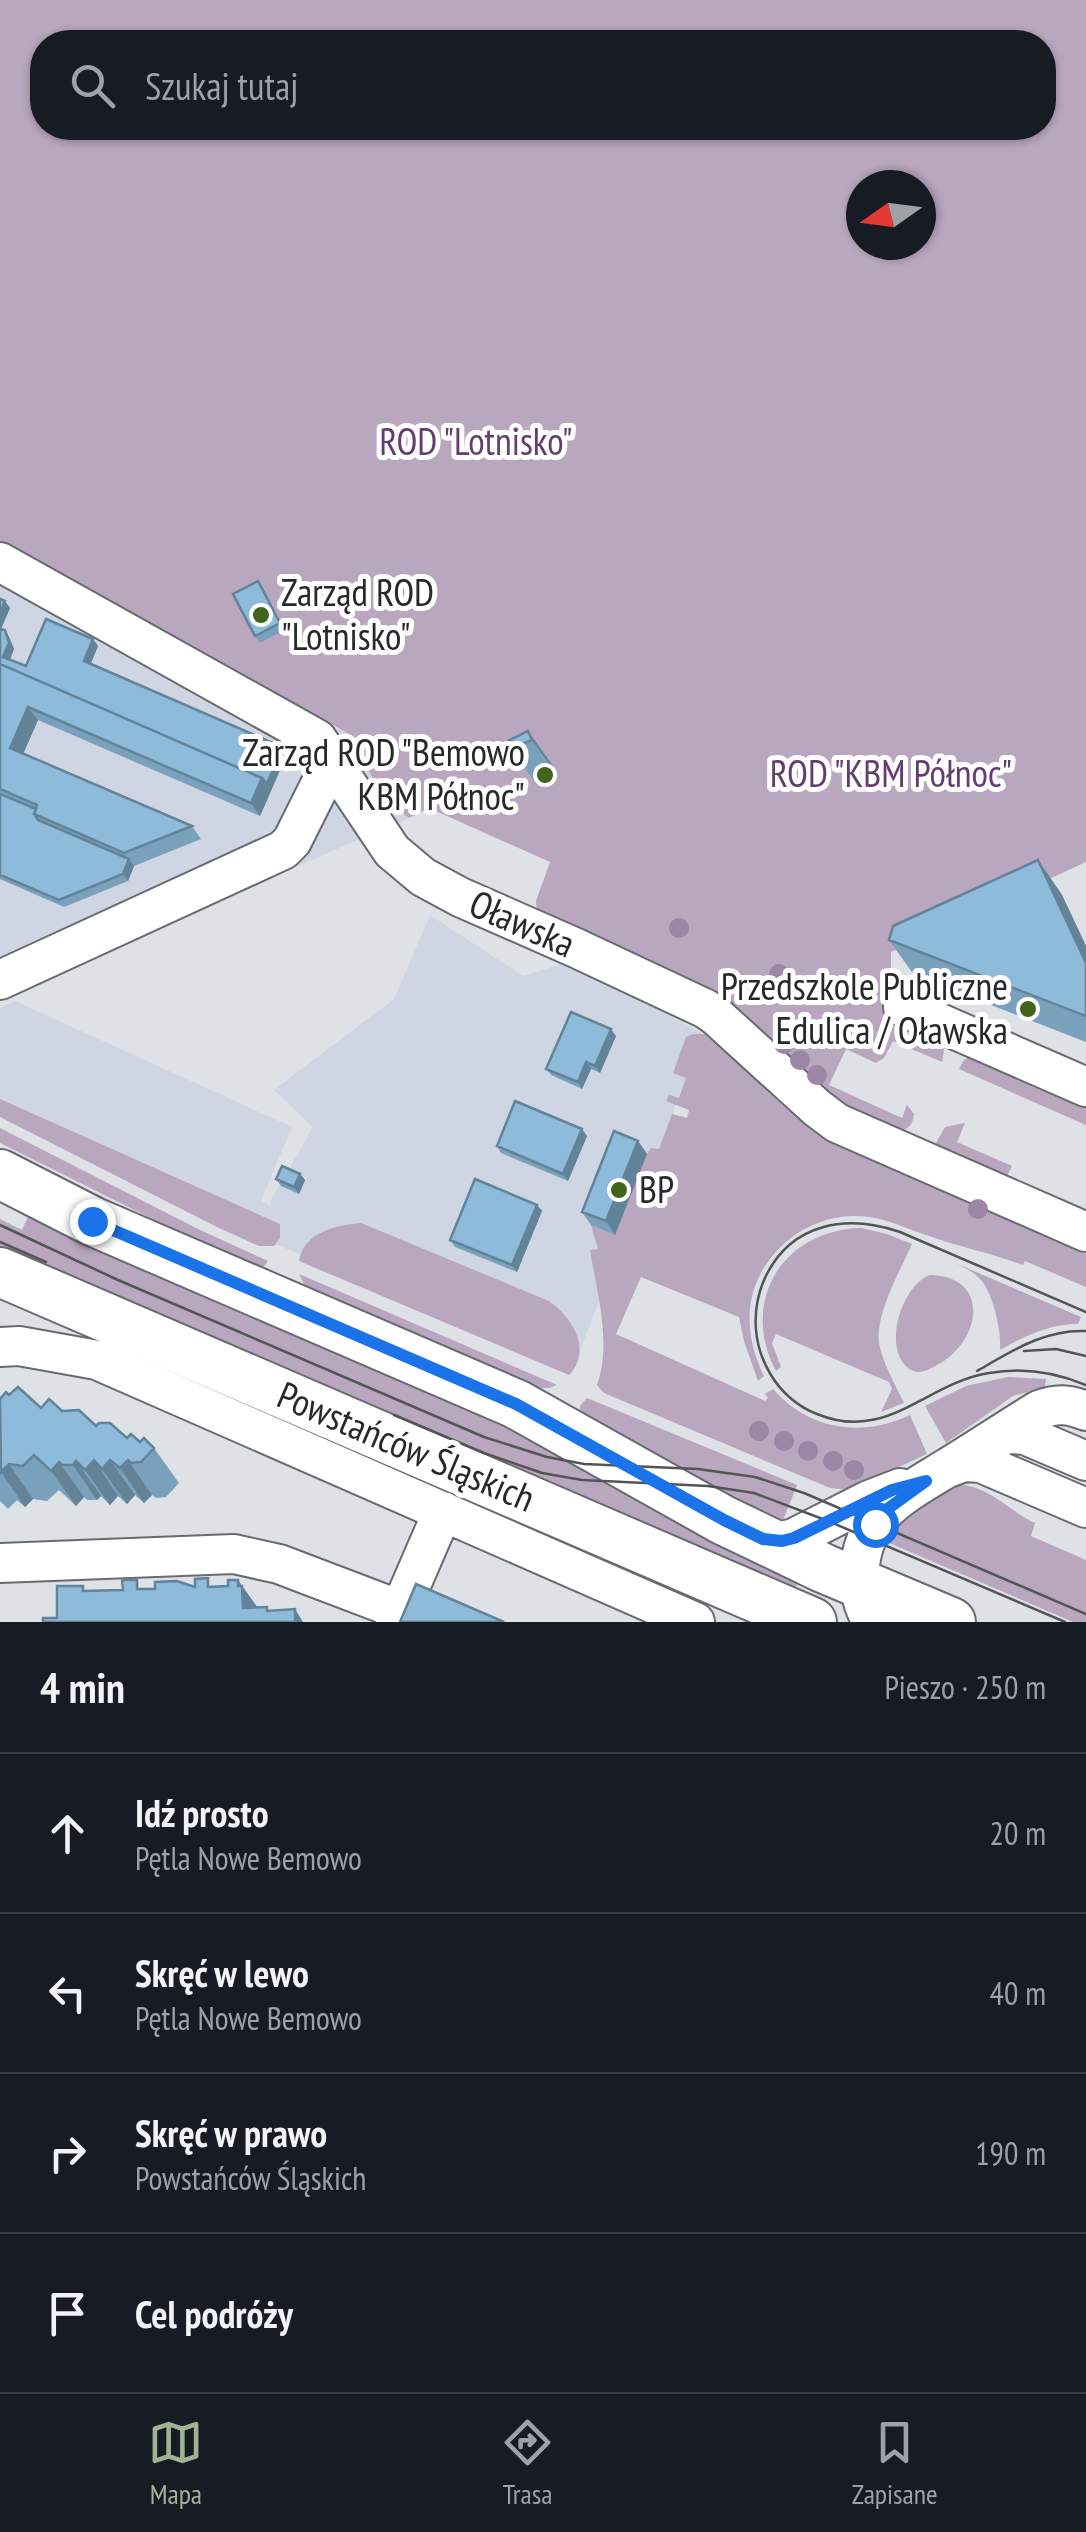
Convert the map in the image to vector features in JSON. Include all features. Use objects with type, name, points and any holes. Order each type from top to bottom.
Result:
[{"type":"main road","name":"Powstańców Śląskich","points":[[0,1174],[92,1221],[516,1404],[724,1520],[823,1568],[866,1602],[951,1622]]},
{"type":"main road","name":"Powstańców Śląskich","points":[[0,1272],[812,1622]]},
{"type":"street","name":"Oławska","points":[[0,562],[317,739],[392,850],[423,877],[706,1009],[837,1123],[1086,1232]]},
{"type":"street","points":[[6,972],[283,850],[292,841],[332,761]]},
{"type":"street","points":[[902,1007],[1086,1087]]},
{"type":"street","points":[[0,1347],[20,1346],[98,1360],[694,1622]]},
{"type":"street","points":[[866,1602],[860,1562],[875,1524],[886,1510],[1044,1408],[1066,1404],[1086,1412]]},
{"type":"street","points":[[991,1440],[1020,1434],[1086,1461]]},
{"type":"street","points":[[763,1539],[794,1538],[892,1490],[968,1462],[981,1462],[1086,1508]]},
{"type":"street","points":[[0,1563],[234,1554],[280,1564],[398,1616],[443,1510]]},
{"type":"shaded area","points":[[0,540],[354,736],[380,794],[409,818],[0,996]]},
{"type":"shaded area","name":"BP","points":[[430,915],[523,976],[568,962],[704,1034],[574,1365],[270,1242],[0,1100],[0,1008],[15,1001],[292,1127],[261,1200],[270,1206],[313,1127],[274,1090],[394,999]]},
{"type":"green space","name":"ROD \"Lotnisko\"","points":[[0,0],[1086,0],[1086,862],[891,952],[891,1014],[942,1041],[942,1062],[893,1041],[884,1058],[876,1063],[846,1049],[829,1085],[902,1118],[907,1105],[914,1114],[910,1125],[903,1130],[883,1131],[538,919],[536,901],[550,862],[429,808],[409,818],[380,794],[353,736],[0,540]]},
{"type":"green space","points":[[704,1034],[799,1119],[833,1143],[1086,1254],[1086,1287],[1025,1261],[1023,1265],[884,1220],[847,1216],[813,1225],[783,1244],[755,1286],[750,1325],[754,1351],[764,1376],[758,1381],[739,1317],[641,1277],[616,1334],[765,1401],[765,1394],[773,1389],[803,1414],[837,1426],[873,1426],[910,1415],[927,1454],[849,1490],[830,1488],[604,1393],[597,1385],[603,1335],[590,1250],[598,1249],[591,1225],[615,1234],[647,1154],[651,1148],[659,1149],[672,1114],[687,1118],[689,1110],[666,1101],[669,1095],[679,1098],[686,1078],[673,1073],[686,1037]]},
{"type":"green space","points":[[973,1054],[1086,1096],[1086,1125],[959,1069]]},
{"type":"green space","points":[[0,1099],[280,1224],[280,1238],[274,1246],[259,1246],[217,1227],[0,1117]]},
{"type":"green space","points":[[965,1123],[957,1142],[1012,1166],[1006,1178],[937,1151],[936,1143],[945,1127]]},
{"type":"green space","points":[[0,1128],[268,1261],[262,1269],[253,1269],[0,1143]]},
{"type":"green space","points":[[28,1217],[573,1452],[801,1574],[792,1596],[0,1256],[0,1219],[22,1230]]},
{"type":"green space","points":[[361,1223],[549,1301],[577,1335],[576,1365],[569,1375],[299,1261],[307,1243],[322,1232]]},
{"type":"green space","points":[[861,1228],[912,1244],[890,1293],[879,1332],[883,1359],[904,1403],[881,1412],[892,1389],[889,1382],[776,1334],[772,1343],[781,1367],[776,1371],[766,1345],[763,1319],[766,1296],[775,1274],[790,1256],[810,1241],[833,1232]]},
{"type":"green space","points":[[955,1263],[1081,1317],[1078,1324],[1038,1332],[1000,1350],[998,1322],[988,1291],[976,1275]]},
{"type":"green space","points":[[299,1274],[557,1385],[531,1388],[306,1288]]},
{"type":"green space","points":[[930,1275],[964,1287],[973,1312],[963,1342],[952,1355],[930,1369],[915,1372],[900,1358],[896,1332],[911,1291]]},
{"type":"green space","points":[[1008,1377],[1046,1379],[1045,1387],[1013,1396],[946,1443],[925,1406],[966,1386]]},
{"type":"green space","points":[[587,1398],[797,1485],[780,1528],[583,1415],[580,1406]]},
{"type":"green space","points":[[951,1486],[990,1494],[1035,1523],[1031,1536],[1086,1560],[1086,1622],[1073,1622],[880,1539],[889,1523]]},
{"type":"building","name":"Zarząd ROD \"Lotnisko\"","points":[[258,581],[280,623],[255,636],[233,594]]},
{"type":"building","points":[[46,619],[93,639],[84,661],[282,747],[267,784],[262,778],[0,664],[0,629],[5,630],[9,643],[3,657],[26,666]]},
{"type":"building","points":[[0,664],[262,778],[251,803],[28,707],[10,748],[192,826],[124,853],[34,814],[37,805],[0,789]]},
{"type":"building","points":[[528,731],[532,740],[511,749],[508,741]]},
{"type":"building","points":[[0,794],[36,809],[38,820],[129,859],[123,874],[59,900],[0,875]]},
{"type":"building","points":[[1038,860],[1086,963],[1086,1016],[889,940],[893,926]]},
{"type":"building","points":[[571,1012],[611,1029],[595,1066],[586,1062],[578,1082],[546,1069]]},
{"type":"building","points":[[515,1101],[582,1129],[563,1174],[497,1146]]},
{"type":"building","points":[[614,1131],[638,1141],[606,1221],[582,1212]]},
{"type":"building","points":[[282,1166],[300,1174],[294,1187],[276,1179]]},
{"type":"building","points":[[475,1179],[537,1205],[512,1265],[450,1240]]},
{"type":"building","points":[[18,1387],[41,1408],[49,1399],[62,1411],[79,1410],[96,1426],[110,1423],[127,1438],[131,1434],[140,1442],[144,1438],[154,1448],[141,1462],[128,1460],[120,1468],[110,1460],[102,1469],[94,1460],[85,1470],[76,1461],[73,1465],[59,1462],[51,1471],[34,1455],[23,1466],[9,1464],[1,1472],[0,1399]]},
{"type":"building","points":[[208,1578],[208,1587],[228,1586],[228,1580],[238,1580],[243,1608],[295,1609],[295,1622],[43,1622],[43,1618],[57,1618],[57,1586],[83,1586],[83,1591],[123,1590],[122,1580],[137,1580],[137,1589],[155,1589],[155,1582],[177,1581],[195,1587],[195,1579]]},
{"type":"building","points":[[416,1584],[504,1622],[400,1622]]},
{"type":"tram line","points":[[1086,1312],[900,1232],[841,1224],[804,1235],[775,1261],[764,1280],[756,1316],[760,1352],[780,1387],[803,1407],[842,1421],[886,1416],[966,1379],[989,1373],[1038,1372],[1086,1385]]},
{"type":"tram line","points":[[0,1225],[118,1280],[484,1437],[584,1464],[698,1469],[755,1477],[804,1493],[1086,1614]]},
{"type":"tram line","points":[[0,1242],[46,1262]]},
{"type":"tram line","points":[[977,1371],[1043,1338],[1086,1331]]},
{"type":"tram line","points":[[1024,1351],[1056,1349],[1086,1356]]},
{"type":"tram line","points":[[394,1415],[542,1473],[582,1480],[708,1486],[754,1493],[1065,1622]]},
{"type":"place","name":"Zarząd ROD \"Lotnisko\"","points":[[261,615]]},
{"type":"place","name":"Zarząd ROD \"Bemowo KBM Północ\"","points":[[545,775]]},
{"type":"place","name":"Przedszkole Publiczne Edulica / Oławska","points":[[1028,1009]]},
{"type":"place","name":"BP","points":[[619,1190]]},
{"type":"route","points":[[92,1221],[516,1404],[763,1539],[794,1538],[868,1500],[926,1481],[886,1510],[875,1524]]},
{"type":"park label","name":"ROD \"KBM Północ\"","points":[[891,774]]}]
